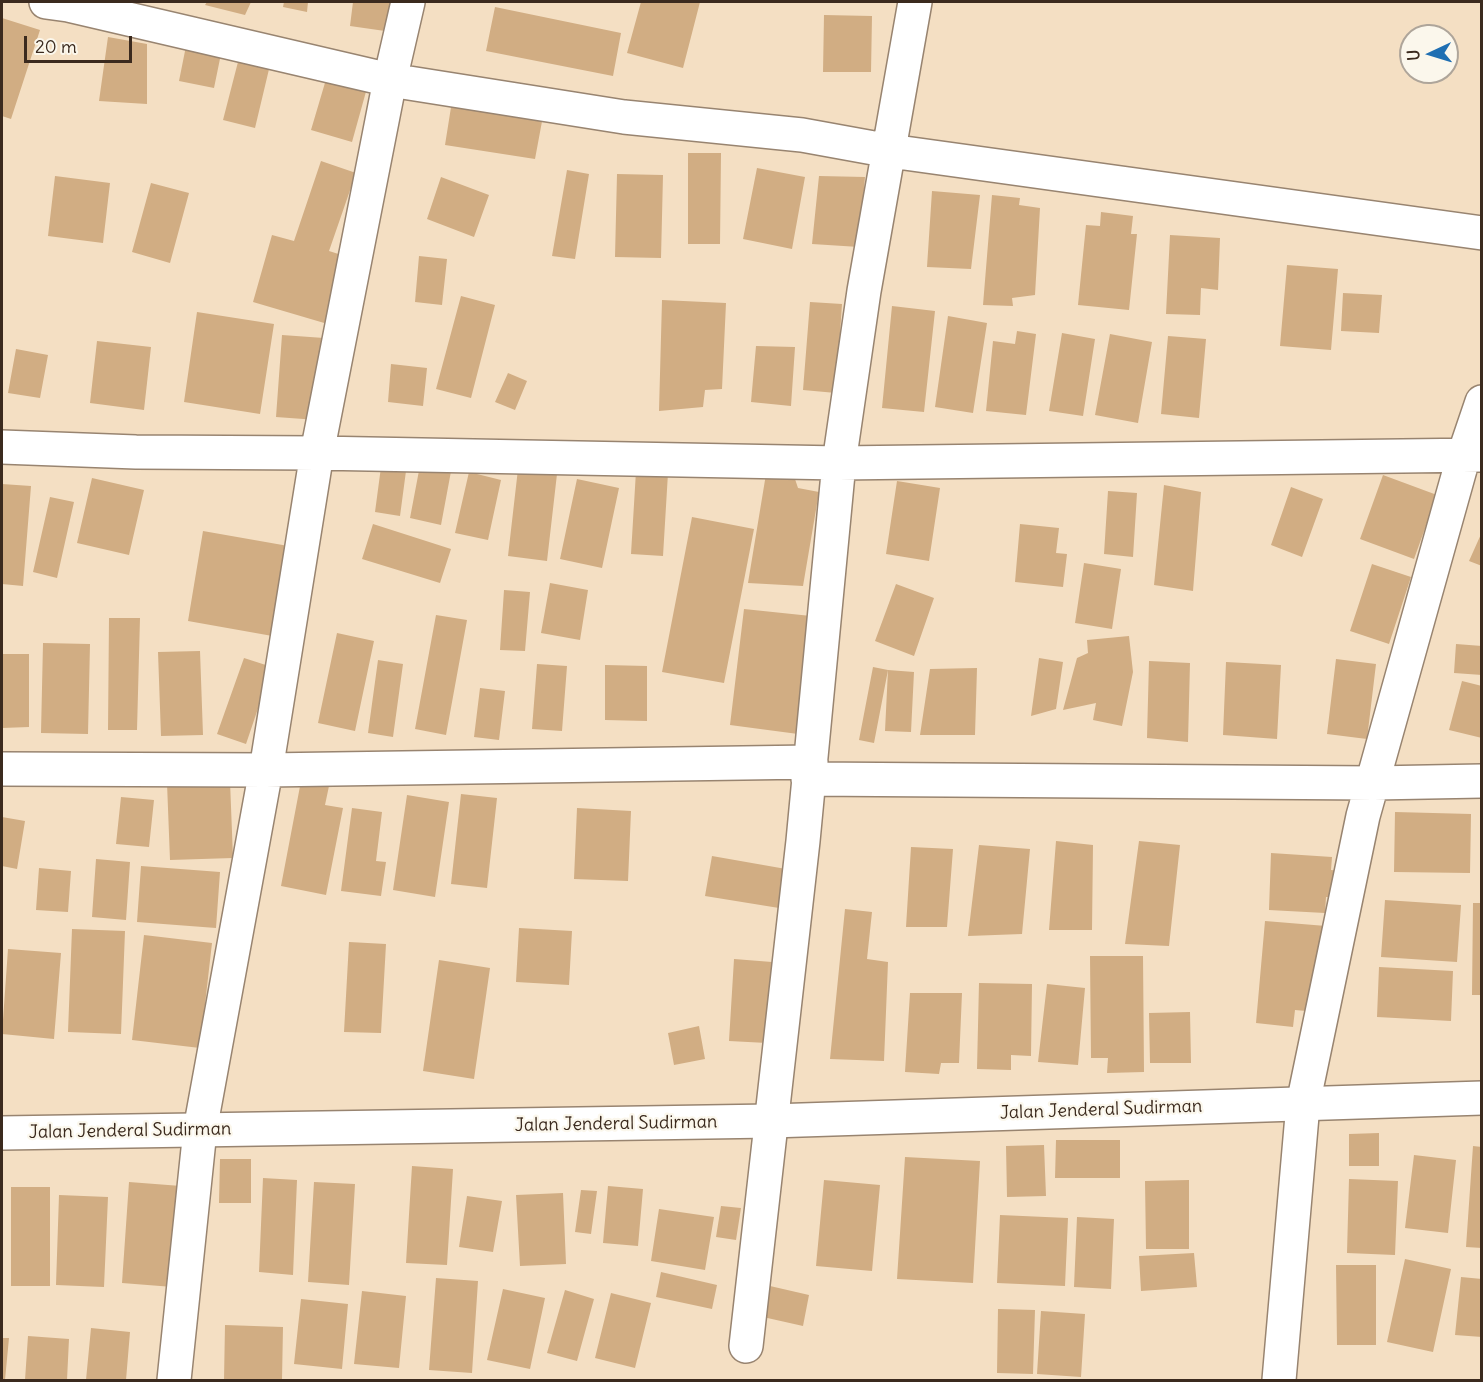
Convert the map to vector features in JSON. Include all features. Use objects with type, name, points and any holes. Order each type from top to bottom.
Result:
[{"type":"main road","points":[[174,1380],[200,1130],[266,770],[317,453],[390,80],[408,2]]},
{"type":"main road","points":[[746,1346],[810,770],[839,463],[864,291],[915,2]]},
{"type":"main road","points":[[61,3],[390,80],[624,117],[802,135],[890,151],[1482,233]]},
{"type":"main road","points":[[1279,1380],[1303,1104],[1363,816],[1473,455],[1482,402]]},
{"type":"main road","points":[[2,447],[147,452],[839,463],[1473,455]]},
{"type":"main road","points":[[2,769],[810,770],[1374,783],[1482,781]]},
{"type":"main road","name":"Jalan Jenderal Sudirman","points":[[2,1132],[771,1121],[1482,1098]]},
{"type":"building","points":[[207,2],[251,2],[245,15],[205,5]]},
{"type":"building","points":[[284,2],[308,2],[307,12],[283,7]]},
{"type":"building","points":[[353,2],[396,2],[392,32],[350,26]]},
{"type":"building","points":[[641,2],[700,2],[683,68],[627,53]]},
{"type":"building","points":[[495,7],[621,33],[613,76],[486,51]]},
{"type":"building","points":[[824,15],[872,16],[871,72],[823,72]]},
{"type":"building","points":[[2,18],[40,30],[11,119],[2,116]]},
{"type":"building","points":[[108,37],[147,44],[147,104],[99,101]]},
{"type":"building","points":[[187,41],[222,49],[214,88],[179,81]]},
{"type":"building","points":[[239,58],[270,65],[255,128],[223,120]]},
{"type":"building","points":[[327,76],[367,88],[352,142],[311,130]]},
{"type":"building","points":[[452,101],[543,116],[535,159],[445,145]]},
{"type":"building","points":[[688,153],[721,153],[720,244],[688,244]]},
{"type":"building","points":[[321,161],[356,173],[329,251],[351,258],[331,325],[253,302],[272,235],[294,241]]},
{"type":"building","points":[[757,168],[805,177],[792,249],[743,239]]},
{"type":"building","points":[[567,170],[589,174],[575,259],[552,256]]},
{"type":"building","points":[[617,174],[663,175],[661,258],[615,257]]},
{"type":"building","points":[[55,176],[110,183],[103,243],[48,236]]},
{"type":"building","points":[[819,176],[865,177],[859,247],[812,244]]},
{"type":"building","points":[[441,177],[489,195],[474,237],[427,219]]},
{"type":"building","points":[[151,183],[189,193],[170,263],[132,252]]},
{"type":"building","points":[[932,191],[980,195],[971,269],[927,267]]},
{"type":"building","points":[[992,195],[1020,198],[1019,205],[1040,208],[1035,295],[1012,298],[1013,306],[983,305]]},
{"type":"building","points":[[1101,212],[1133,216],[1131,234],[1137,234],[1129,310],[1078,305],[1086,225],[1100,226]]},
{"type":"building","points":[[1170,235],[1220,238],[1218,290],[1201,288],[1200,315],[1166,314]]},
{"type":"building","points":[[419,256],[447,259],[442,305],[415,302]]},
{"type":"building","points":[[1287,265],[1338,269],[1331,350],[1280,346]]},
{"type":"building","points":[[1343,293],[1382,295],[1379,333],[1341,331]]},
{"type":"building","points":[[461,296],[495,305],[471,398],[436,389]]},
{"type":"building","points":[[662,300],[726,303],[722,389],[705,390],[703,407],[659,411]]},
{"type":"building","points":[[810,302],[842,304],[836,393],[803,390]]},
{"type":"building","points":[[892,306],[935,311],[924,412],[882,408]]},
{"type":"building","points":[[197,312],[274,324],[260,414],[184,402]]},
{"type":"building","points":[[948,316],[987,323],[973,413],[935,407]]},
{"type":"building","points":[[1017,331],[1036,334],[1026,415],[986,411],[993,341],[1015,344]]},
{"type":"building","points":[[1062,333],[1095,339],[1083,416],[1049,411]]},
{"type":"building","points":[[1110,334],[1152,342],[1138,423],[1095,415]]},
{"type":"building","points":[[282,335],[324,338],[317,420],[276,417]]},
{"type":"building","points":[[1168,336],[1206,339],[1199,418],[1161,414]]},
{"type":"building","points":[[97,341],[151,347],[144,410],[90,403]]},
{"type":"building","points":[[756,346],[795,347],[791,406],[751,402]]},
{"type":"building","points":[[16,349],[48,355],[40,398],[8,393]]},
{"type":"building","points":[[391,364],[427,368],[423,406],[388,402]]},
{"type":"building","points":[[508,373],[527,381],[515,410],[495,402]]},
{"type":"building","points":[[421,460],[452,466],[441,525],[410,518]]},
{"type":"building","points":[[381,467],[406,471],[400,516],[375,512]]},
{"type":"building","points":[[518,469],[557,474],[547,561],[508,556]]},
{"type":"building","points":[[636,471],[668,473],[663,556],[631,554]]},
{"type":"building","points":[[469,472],[501,480],[488,540],[455,533]]},
{"type":"building","points":[[766,474],[795,479],[798,488],[819,492],[803,586],[748,583]]},
{"type":"building","points":[[1383,475],[1437,495],[1414,559],[1360,539]]},
{"type":"building","points":[[92,478],[144,490],[129,555],[77,543]]},
{"type":"building","points":[[577,479],[619,488],[602,568],[560,559]]},
{"type":"building","points":[[897,481],[940,488],[929,561],[886,554]]},
{"type":"building","points":[[2,484],[31,486],[23,586],[2,584]]},
{"type":"building","points":[[1164,485],[1201,492],[1193,591],[1154,585]]},
{"type":"building","points":[[1291,487],[1323,499],[1302,557],[1271,545]]},
{"type":"building","points":[[1108,491],[1137,493],[1133,557],[1104,554]]},
{"type":"building","points":[[50,497],[74,502],[57,578],[33,572]]},
{"type":"building","points":[[692,517],[754,529],[724,683],[662,672]]},
{"type":"building","points":[[373,524],[451,549],[440,583],[362,559]]},
{"type":"building","points":[[1020,524],[1059,528],[1056,553],[1067,554],[1063,587],[1015,582]]},
{"type":"building","points":[[203,531],[294,547],[278,637],[188,621]]},
{"type":"building","points":[[1482,532],[1482,566],[1469,561]]},
{"type":"building","points":[[1084,563],[1121,569],[1112,629],[1075,623]]},
{"type":"building","points":[[1372,564],[1411,577],[1389,644],[1350,631]]},
{"type":"building","points":[[550,583],[588,590],[580,640],[541,633]]},
{"type":"building","points":[[896,584],[934,598],[914,656],[875,641]]},
{"type":"building","points":[[504,590],[530,592],[525,651],[500,650]]},
{"type":"building","points":[[744,609],[811,616],[798,734],[730,725]]},
{"type":"building","points":[[436,615],[467,620],[446,735],[415,729]]},
{"type":"building","points":[[109,618],[140,618],[137,730],[108,730]]},
{"type":"building","points":[[337,633],[374,641],[355,731],[318,723]]},
{"type":"building","points":[[1129,636],[1133,672],[1122,726],[1093,720],[1096,703],[1063,710],[1077,658],[1088,653],[1087,640]]},
{"type":"building","points":[[43,643],[90,644],[88,734],[41,733]]},
{"type":"building","points":[[1456,644],[1482,646],[1482,675],[1454,673]]},
{"type":"building","points":[[200,651],[203,735],[161,736],[158,652]]},
{"type":"building","points":[[2,654],[29,654],[29,727],[2,728]]},
{"type":"building","points":[[244,658],[272,667],[246,744],[217,734]]},
{"type":"building","points":[[1039,658],[1063,662],[1056,709],[1031,716]]},
{"type":"building","points":[[1336,659],[1376,664],[1367,739],[1327,734]]},
{"type":"building","points":[[378,660],[403,664],[393,737],[368,733]]},
{"type":"building","points":[[1149,661],[1190,663],[1188,742],[1147,738]]},
{"type":"building","points":[[1226,662],[1281,665],[1277,739],[1223,735]]},
{"type":"building","points":[[537,664],[567,666],[562,731],[532,729]]},
{"type":"building","points":[[605,665],[647,666],[647,721],[605,720]]},
{"type":"building","points":[[873,667],[888,670],[874,743],[859,740]]},
{"type":"building","points":[[977,668],[975,735],[920,735],[930,669]]},
{"type":"building","points":[[888,670],[914,672],[911,732],[885,731]]},
{"type":"building","points":[[1462,681],[1482,686],[1482,738],[1449,730]]},
{"type":"building","points":[[480,688],[505,691],[499,740],[474,737]]},
{"type":"building","points":[[230,781],[233,858],[170,860],[167,783]]},
{"type":"building","points":[[301,781],[329,786],[325,805],[343,808],[326,895],[281,886]]},
{"type":"building","points":[[461,794],[497,798],[487,888],[451,884]]},
{"type":"building","points":[[407,795],[449,802],[435,897],[393,890]]},
{"type":"building","points":[[121,797],[154,800],[149,847],[116,844]]},
{"type":"building","points":[[352,808],[382,812],[376,861],[386,862],[381,896],[341,891]]},
{"type":"building","points":[[577,808],[631,811],[628,881],[574,879]]},
{"type":"building","points":[[1395,812],[1471,814],[1470,873],[1394,872]]},
{"type":"building","points":[[2,817],[25,821],[17,869],[2,866]]},
{"type":"building","points":[[1056,841],[1093,845],[1092,930],[1049,930]]},
{"type":"building","points":[[1139,841],[1180,845],[1169,946],[1125,944]]},
{"type":"building","points":[[979,845],[1030,849],[1022,934],[968,936]]},
{"type":"building","points":[[911,847],[953,849],[947,927],[906,927]]},
{"type":"building","points":[[1271,853],[1332,857],[1331,870],[1342,871],[1340,898],[1326,897],[1325,913],[1269,910]]},
{"type":"building","points":[[712,856],[786,869],[779,908],[705,896]]},
{"type":"building","points":[[96,859],[130,862],[126,920],[92,917]]},
{"type":"building","points":[[141,866],[220,872],[216,928],[137,922]]},
{"type":"building","points":[[39,868],[71,871],[68,912],[36,910]]},
{"type":"building","points":[[1385,900],[1461,905],[1457,962],[1381,957]]},
{"type":"building","points":[[1473,903],[1482,903],[1482,995],[1472,995]]},
{"type":"building","points":[[845,909],[872,912],[867,959],[888,962],[884,1061],[830,1059]]},
{"type":"building","points":[[1265,921],[1326,926],[1318,1012],[1295,1010],[1293,1027],[1256,1023]]},
{"type":"building","points":[[519,928],[572,931],[569,985],[516,982]]},
{"type":"building","points":[[72,929],[125,931],[121,1034],[68,1032]]},
{"type":"building","points":[[144,935],[212,943],[200,1048],[132,1040]]},
{"type":"building","points":[[349,942],[386,944],[381,1033],[344,1032]]},
{"type":"building","points":[[8,949],[61,953],[54,1039],[2,1034]]},
{"type":"building","points":[[1090,956],[1143,956],[1144,1072],[1107,1073],[1108,1058],[1091,1058]]},
{"type":"building","points":[[734,959],[772,962],[767,1043],[729,1041]]},
{"type":"building","points":[[439,960],[490,968],[474,1079],[423,1071]]},
{"type":"building","points":[[1379,967],[1453,971],[1451,1021],[1377,1017]]},
{"type":"building","points":[[979,983],[1032,984],[1031,1056],[1011,1055],[1011,1070],[977,1069]]},
{"type":"building","points":[[1047,984],[1085,988],[1078,1065],[1038,1062]]},
{"type":"building","points":[[910,993],[962,993],[959,1063],[941,1063],[939,1074],[905,1072]]},
{"type":"building","points":[[1190,1012],[1191,1063],[1150,1063],[1149,1013]]},
{"type":"building","points":[[699,1026],[705,1059],[674,1065],[668,1033]]},
{"type":"building","points":[[1379,1133],[1379,1166],[1349,1166],[1349,1134]]},
{"type":"building","points":[[1056,1140],[1120,1140],[1120,1178],[1055,1178]]},
{"type":"building","points":[[1044,1145],[1046,1196],[1007,1197],[1006,1146]]},
{"type":"building","points":[[1473,1146],[1482,1147],[1482,1248],[1466,1247]]},
{"type":"building","points":[[1414,1155],[1456,1160],[1448,1233],[1405,1228]]},
{"type":"building","points":[[905,1157],[980,1161],[973,1283],[897,1279]]},
{"type":"building","points":[[220,1159],[251,1159],[251,1203],[219,1203]]},
{"type":"building","points":[[412,1166],[453,1169],[447,1265],[406,1263]]},
{"type":"building","points":[[263,1178],[297,1180],[293,1275],[259,1272]]},
{"type":"building","points":[[1349,1179],[1398,1181],[1395,1255],[1347,1253]]},
{"type":"building","points":[[824,1180],[880,1185],[872,1271],[816,1266]]},
{"type":"building","points":[[1189,1180],[1189,1249],[1146,1249],[1145,1181]]},
{"type":"building","points":[[129,1182],[181,1186],[173,1287],[122,1283]]},
{"type":"building","points":[[314,1182],[355,1184],[349,1285],[308,1282]]},
{"type":"building","points":[[608,1186],[643,1189],[638,1246],[603,1243]]},
{"type":"building","points":[[11,1187],[50,1187],[50,1286],[11,1286]]},
{"type":"building","points":[[581,1190],[597,1191],[591,1234],[575,1232]]},
{"type":"building","points":[[563,1193],[566,1264],[520,1266],[516,1195]]},
{"type":"building","points":[[59,1195],[108,1197],[104,1287],[56,1285]]},
{"type":"building","points":[[467,1196],[502,1201],[493,1252],[459,1247]]},
{"type":"building","points":[[721,1206],[741,1208],[736,1240],[716,1237]]},
{"type":"building","points":[[659,1209],[714,1217],[705,1270],[651,1261]]},
{"type":"building","points":[[1000,1215],[1068,1218],[1065,1286],[997,1283]]},
{"type":"building","points":[[1077,1217],[1114,1219],[1111,1289],[1074,1287]]},
{"type":"building","points":[[1194,1253],[1197,1287],[1141,1291],[1139,1256]]},
{"type":"building","points":[[1405,1259],[1451,1269],[1433,1352],[1387,1342]]},
{"type":"building","points":[[1336,1265],[1376,1265],[1376,1345],[1337,1345]]},
{"type":"building","points":[[661,1272],[717,1285],[712,1309],[656,1297]]},
{"type":"building","points":[[1461,1277],[1482,1279],[1482,1337],[1455,1335]]},
{"type":"building","points":[[436,1278],[478,1281],[472,1373],[429,1370]]},
{"type":"building","points":[[770,1286],[809,1295],[803,1326],[763,1317]]},
{"type":"building","points":[[503,1289],[545,1298],[530,1369],[487,1360]]},
{"type":"building","points":[[565,1290],[594,1299],[577,1361],[547,1353]]},
{"type":"building","points":[[362,1291],[406,1296],[399,1368],[354,1364]]},
{"type":"building","points":[[611,1293],[651,1303],[635,1368],[595,1358]]},
{"type":"building","points":[[301,1299],[348,1304],[342,1369],[294,1364]]},
{"type":"building","points":[[998,1309],[1035,1310],[1033,1374],[997,1373]]},
{"type":"building","points":[[1041,1311],[1085,1314],[1081,1377],[1037,1374]]},
{"type":"building","points":[[225,1325],[283,1327],[282,1380],[224,1380]]},
{"type":"building","points":[[91,1328],[130,1332],[126,1380],[86,1380]]},
{"type":"building","points":[[28,1336],[69,1339],[67,1380],[25,1380]]},
{"type":"building","points":[[2,1338],[9,1338],[5,1380],[2,1380]]}]
